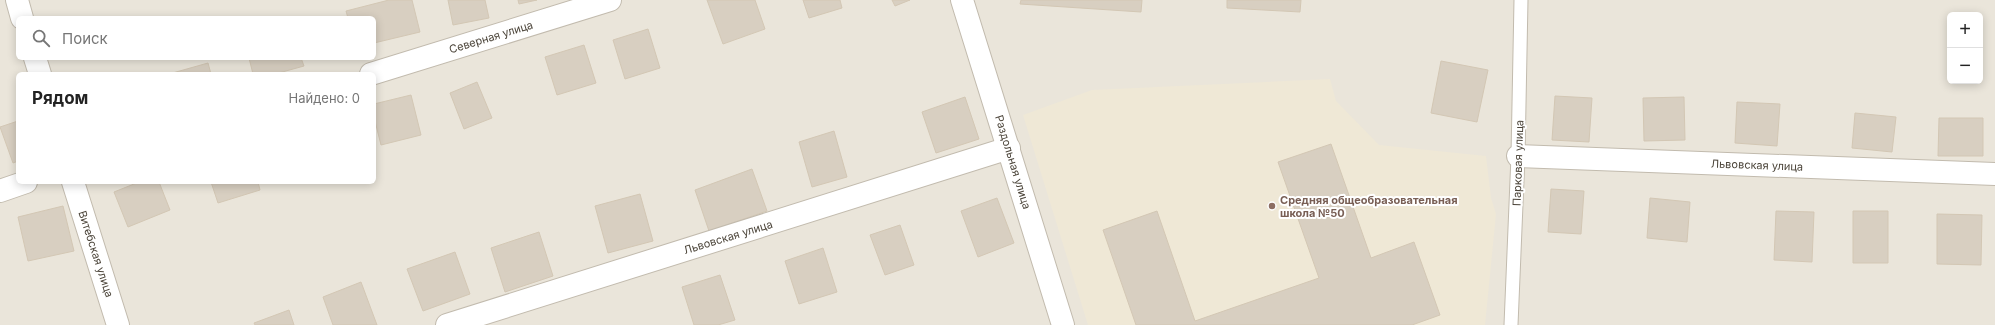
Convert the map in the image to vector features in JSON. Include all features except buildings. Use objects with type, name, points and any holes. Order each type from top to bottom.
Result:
[{"type":"street","points":[[17,0],[21,16]]},
{"type":"street","name":"Северная улица","points":[[376,72],[610,0]]},
{"type":"street","name":"Раздольная улица","points":[[962,0],[1064,325]]},
{"type":"street","points":[[36,60],[39,72]]},
{"type":"street","name":"Львовская улица","points":[[448,325],[1009,148]]},
{"type":"street","name":"Львовская улица","points":[[1518,156],[1995,174]]},
{"type":"street","points":[[0,191],[20,184]]},
{"type":"street","name":"Витебская улица","points":[[74,184],[118,325]]},
{"type":"lane","name":"Парковая улица","points":[[1511,325],[1518,156],[1521,0]]},
{"type":"shaded area","points":[[0,0],[1995,0],[1995,325],[0,325]]},
{"type":"shaded area","name":"Средняя общеобразовательная школа №50","points":[[1330,79],[1336,101],[1379,145],[1486,156],[1491,198],[1496,214],[1485,325],[1088,325],[1023,115],[1092,90]]},
{"type":"place","name":"Средняя общеобразовательная школа №50","points":[[1272,206]]}]
